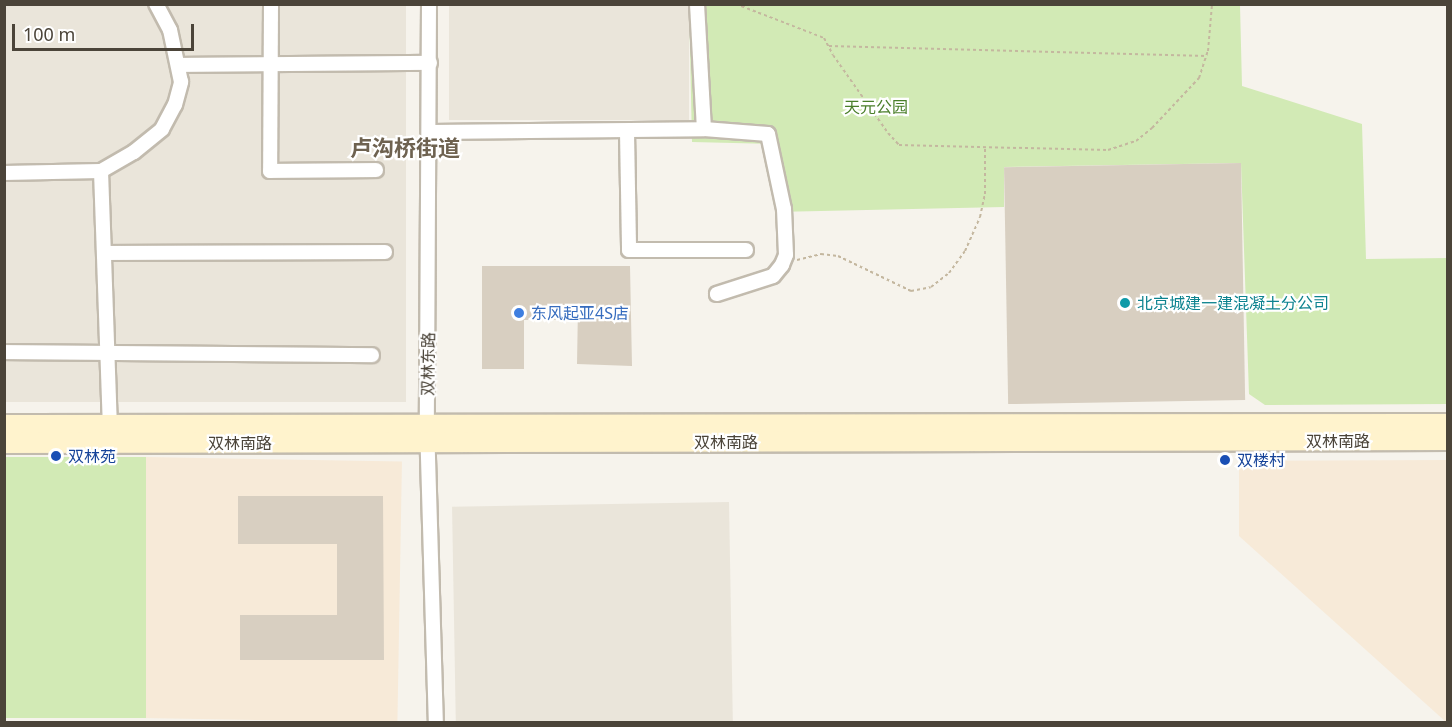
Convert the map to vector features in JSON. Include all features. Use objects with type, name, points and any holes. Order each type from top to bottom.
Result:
[{"type":"street","points":[[4,173],[101,171],[134,152],[162,129],[175,105],[181,82],[170,30],[156,4]]},
{"type":"street","points":[[271,4],[270,171],[376,170]]},
{"type":"street","name":"双林东路","points":[[429,4],[431,132],[427,433],[435,723]]},
{"type":"street","points":[[697,4],[704,129]]},
{"type":"street","points":[[179,65],[430,63]]},
{"type":"street","points":[[431,132],[627,132],[704,129],[768,134],[784,209],[786,255],[782,265],[773,276],[717,294]]},
{"type":"street","points":[[627,132],[629,250],[746,250]]},
{"type":"street","points":[[101,171],[111,425]]},
{"type":"street","points":[[105,253],[385,252]]},
{"type":"street","points":[[4,352],[372,354]]},
{"type":"street","name":"双林南路","points":[[4,443],[427,433],[1448,424]]},
{"type":"street","name":"双林南路","points":[[4,425],[111,425],[427,433],[1448,440]]},
{"type":"path","points":[[736,4],[824,38],[899,146],[1108,150],[1136,141],[1152,128],[1199,78],[1207,56],[1212,4]]},
{"type":"path","points":[[829,46],[1207,56]]},
{"type":"path","points":[[782,265],[821,254],[838,256],[910,291],[931,287],[949,273],[965,251],[980,217],[985,194],[985,149]]},
{"type":"shaded area","name":"双林苑","points":[[4,5],[406,5],[406,402],[4,402]]},
{"type":"shaded area","points":[[449,5],[689,5],[689,120],[449,120]]},
{"type":"shaded area","points":[[146,457],[402,461],[397,722],[141,718]]},
{"type":"shaded area","points":[[1447,460],[1448,722],[1446,722],[1239,536],[1239,461]]},
{"type":"shaded area","points":[[729,502],[733,722],[456,722],[452,507]]},
{"type":"green space","name":"天元公园","points":[[689,5],[1240,5],[1242,86],[1362,124],[1366,259],[1447,258],[1447,404],[1265,405],[1249,394],[1241,163],[1004,167],[1004,207],[775,212],[776,144],[692,142]]},
{"type":"green space","points":[[5,457],[146,457],[146,718],[5,718]]},
{"type":"building","name":"北京城建一建混凝土分公司","points":[[1241,163],[1245,400],[1008,404],[1004,167]]},
{"type":"building","name":"东风起亚4S店","points":[[482,266],[630,266],[632,366],[577,364],[578,306],[556,306],[556,320],[524,320],[524,369],[482,369]]},
{"type":"building","points":[[238,496],[383,496],[384,660],[240,660],[240,615],[337,615],[337,544],[238,544]]},
{"type":"place","name":"北京城建一建混凝土分公司","points":[[1125,303]]},
{"type":"place","name":"东风起亚4S店","points":[[519,313]]},
{"type":"place","name":"双林苑","points":[[56,456]]},
{"type":"place","name":"双楼村","points":[[1225,460]]},
{"type":"district","name":"卢沟桥街道","points":[[405,148]]}]
